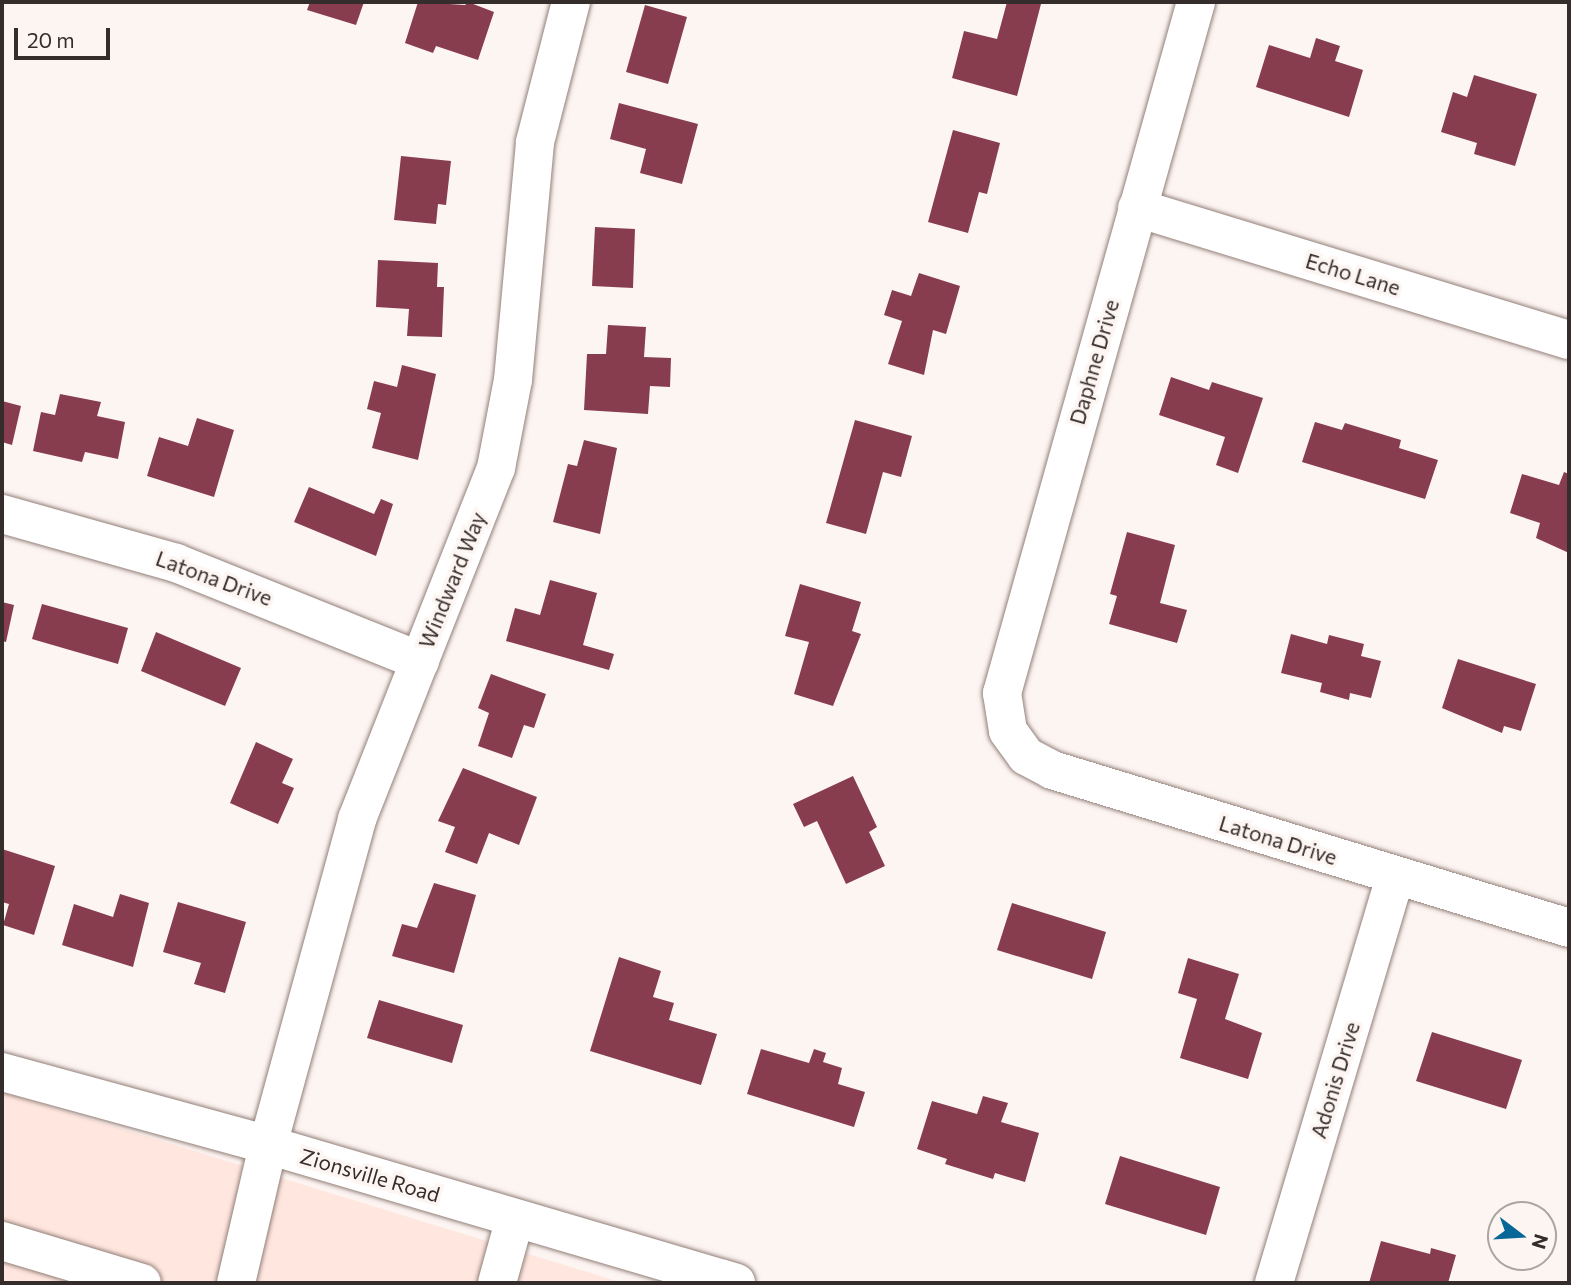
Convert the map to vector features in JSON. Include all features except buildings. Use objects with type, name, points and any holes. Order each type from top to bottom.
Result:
[{"type":"street","name":"Windward Way","points":[[236,1283],[268,1145],[357,819],[496,468],[513,380],[535,142],[571,2]]},
{"type":"street","name":"Daphne Drive","points":[[1005,724],[1002,693],[1196,2]]},
{"type":"street","name":"Echo Lane","points":[[1137,208],[1569,340]]},
{"type":"street","name":"Latona Drive","points":[[2,514],[176,563],[420,661]]},
{"type":"street","name":"Latona Drive","points":[[1005,724],[1026,756],[1052,770],[1569,928]]},
{"type":"street","name":"Adonis Drive","points":[[1275,1283],[1395,876]]},
{"type":"street","name":"Zionsville Road","points":[[2,1072],[268,1145],[736,1283]]},
{"type":"street","points":[[497,1283],[515,1217]]},
{"type":"street","points":[[2,1241],[142,1283]]},
{"type":"shaded area","points":[[2,1092],[623,1283],[2,1283]]}]
